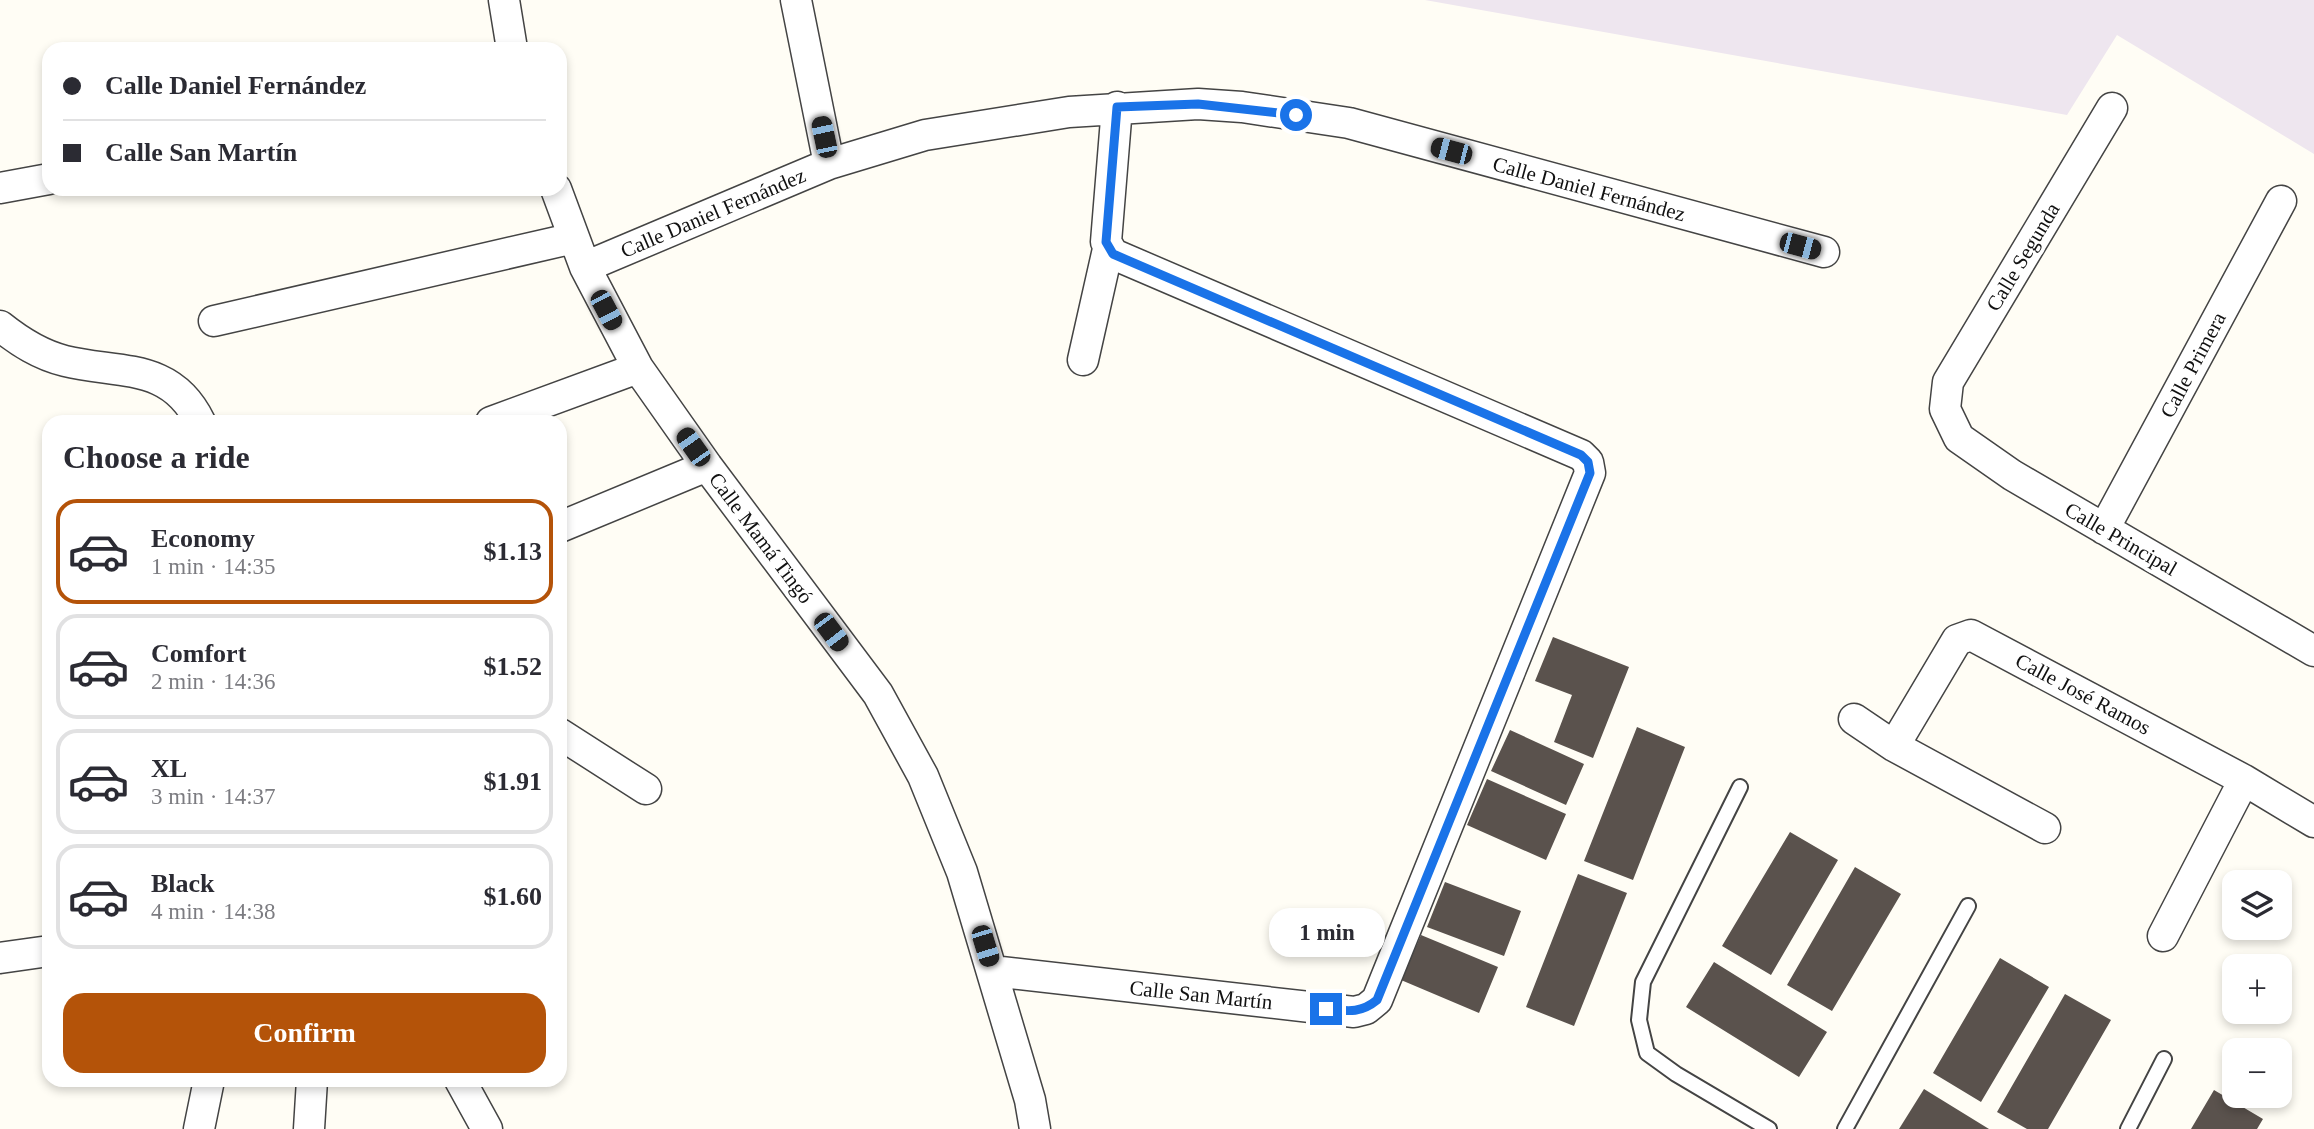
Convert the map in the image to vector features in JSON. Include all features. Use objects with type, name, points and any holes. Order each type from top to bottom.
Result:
[{"type":"street","points":[[504,0],[511,42]]},
{"type":"street","points":[[796,0],[829,164]]},
{"type":"street","name":"Calle Daniel Fernández","points":[[585,267],[829,164],[925,135],[995,122],[1117,107],[1198,104],[1242,107],[1349,123],[1825,253]]},
{"type":"street","points":[[1083,360],[1108,249],[1106,242],[1117,107]]},
{"type":"street","name":"Calle Segunda","points":[[1945,409],[1948,382],[2112,107]]},
{"type":"street","points":[[0,188],[42,180]]},
{"type":"street","name":"Calle Mamá Tingó","points":[[558,196],[585,267],[638,368],[707,466],[878,694],[923,776],[961,872],[1030,1100],[1035,1129]]},
{"type":"street","name":"Calle Primera","points":[[2104,529],[2281,201]]},
{"type":"street","points":[[214,321],[574,239]]},
{"type":"street","name":"Calle San Martín","points":[[992,971],[1354,1012],[1366,1009],[1377,1000],[1590,473],[1588,462],[1581,455],[1108,249]]},
{"type":"street","points":[[0,326],[28,348],[65,361],[138,371],[165,382],[183,396],[195,415]]},
{"type":"street","points":[[510,415],[638,368]]},
{"type":"street","name":"Calle Principal","points":[[1945,409],[1959,438],[2012,475],[2314,651]]},
{"type":"street","points":[[567,524],[707,466]]},
{"type":"street","name":"Calle José Ramos","points":[[1894,746],[1957,640],[1971,635],[2244,780],[2314,822]]},
{"type":"street","points":[[1854,719],[1894,746],[2045,828]]},
{"type":"street","points":[[567,738],[646,789]]},
{"type":"street","points":[[2163,936],[2244,780]]},
{"type":"street","points":[[0,958],[42,952]]},
{"type":"street","points":[[199,1129],[208,1087]]},
{"type":"street","points":[[309,1129],[312,1087]]},
{"type":"street","points":[[464,1087],[488,1129]]},
{"type":"lane","points":[[1740,787],[1643,982],[1639,1020],[1647,1053],[1676,1074],[1769,1129]]},
{"type":"lane","points":[[1845,1129],[1968,906]]},
{"type":"lane","points":[[2128,1129],[2164,1059]]},
{"type":"shaded area","points":[[1425,0],[2314,0],[2314,154],[2117,35],[2067,115]]},
{"type":"building","points":[[1553,637],[1629,667],[1593,758],[1554,742],[1572,695],[1535,681]]},
{"type":"building","points":[[1637,727],[1685,747],[1633,880],[1584,861]]},
{"type":"building","points":[[1510,730],[1584,764],[1566,805],[1491,771]]},
{"type":"building","points":[[1487,779],[1566,814],[1546,860],[1467,825]]},
{"type":"building","points":[[1790,832],[1838,860],[1771,975],[1722,946]]},
{"type":"building","points":[[1855,867],[1901,894],[1832,1011],[1787,985]]},
{"type":"building","points":[[1578,874],[1627,893],[1574,1026],[1526,1007]]},
{"type":"building","points":[[1445,882],[1521,911],[1504,956],[1427,927]]},
{"type":"building","points":[[1421,935],[1498,967],[1479,1013],[1401,980]]},
{"type":"building","points":[[2000,958],[2049,987],[1981,1102],[1933,1073]]},
{"type":"building","points":[[1714,962],[1827,1032],[1799,1077],[1686,1007]]},
{"type":"building","points":[[2065,994],[2111,1020],[2048,1129],[2027,1129],[1997,1112]]},
{"type":"building","points":[[1924,1089],[1989,1129],[1899,1129]]},
{"type":"building","points":[[2214,1090],[2222,1095],[2222,1108],[2244,1108],[2263,1119],[2257,1129],[2191,1129]]},
{"type":"route","points":[[1296,115],[1198,104],[1117,107],[1106,242],[1108,249],[1113,254],[1581,455],[1588,462],[1590,473],[1377,1000],[1366,1009],[1354,1012],[1326,1009]]}]
